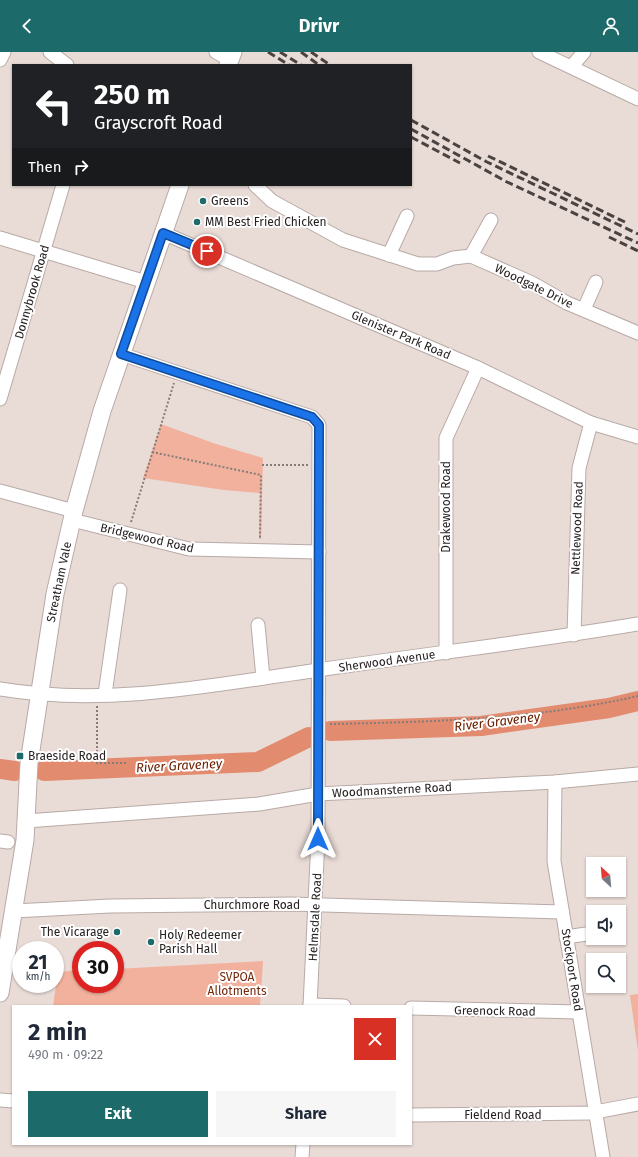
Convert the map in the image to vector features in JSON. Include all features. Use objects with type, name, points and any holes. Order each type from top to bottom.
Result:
[{"type":"main road","name":"Streatham Vale","points":[[0,993],[14,911],[26,821],[29,762],[55,594],[73,515],[102,411],[180,186]]},
{"type":"street","points":[[0,60],[4,52]]},
{"type":"street","points":[[50,52],[66,64]]},
{"type":"street","points":[[539,52],[572,66],[638,99]]},
{"type":"street","points":[[572,66],[584,52]]},
{"type":"street","name":"Donnybrook Road","points":[[0,399],[63,186]]},
{"type":"street","points":[[257,186],[272,201],[343,240],[418,264],[437,264],[453,258],[471,256],[491,220]]},
{"type":"street","points":[[390,255],[407,216]]},
{"type":"street","name":"Glenister Park Road","points":[[163,233],[478,368],[591,423],[638,437]]},
{"type":"street","points":[[0,238],[146,282]]},
{"type":"street","name":"Woodgate Drive","points":[[471,256],[532,282],[567,303],[638,333]]},
{"type":"street","points":[[584,309],[596,282]]},
{"type":"street","name":"Helmsdale Road","points":[[121,354],[312,417],[318,421],[320,429],[318,839],[310,1005]]},
{"type":"street","name":"Drakewood Road","points":[[446,653],[446,438],[478,368]]},
{"type":"street","name":"Nettlewood Road","points":[[574,635],[579,468],[591,423]]},
{"type":"street","name":"Bridgewood Road","points":[[0,490],[73,515],[189,549],[319,552]]},
{"type":"street","points":[[101,694],[120,590]]},
{"type":"street","name":"Sherwood Avenue","points":[[39,694],[152,693],[574,635],[638,624]]},
{"type":"street","points":[[258,625],[263,678]]},
{"type":"street","points":[[0,689],[39,694]]},
{"type":"street","name":"Woodmansterne Road","points":[[26,821],[259,804],[318,794],[555,782],[638,774]]},
{"type":"street","name":"Stockport Road","points":[[555,782],[553,851],[578,1012],[603,1157]]},
{"type":"street","name":"Churchmore Road","points":[[14,911],[148,906],[315,905],[562,912]]},
{"type":"street","points":[[566,937],[586,934]]},
{"type":"street","name":"Greenock Road","points":[[412,1008],[578,1012]]},
{"type":"street","points":[[0,1100],[12,1101]]},
{"type":"street","name":"Fieldend Road","points":[[412,1116],[595,1112],[638,1104]]},
{"type":"street","points":[[302,1157],[303,1145]]},
{"type":"path","points":[[131,525],[152,452],[175,382]]},
{"type":"path","points":[[152,452],[261,475],[260,541]]},
{"type":"path","points":[[262,465],[311,465]]},
{"type":"path","points":[[101,694],[97,764],[126,763]]},
{"type":"path","points":[[319,724],[480,719],[609,703],[638,696]]},
{"type":"green space","points":[[161,424],[213,443],[263,458],[261,539],[259,539],[260,493],[224,490],[143,478]]},
{"type":"green space","name":"SVPOA Allotments","points":[[263,961],[260,1005],[53,1005],[55,993],[64,993],[64,971],[72,971],[72,993],[124,993],[124,969]]},
{"type":"green space","points":[[638,994],[638,1051],[630,995]]},
{"type":"waterway","name":"River Graveney","points":[[330,731],[481,726],[609,708],[638,701]]},
{"type":"waterway","name":"River Graveney","points":[[44,771],[258,762],[309,737]]},
{"type":"waterway","name":"River Graveney","points":[[0,769],[15,771]]},
{"type":"railway","points":[[268,52],[287,64]]},
{"type":"railway","points":[[280,52],[299,64]]},
{"type":"railway","points":[[301,52],[318,64]]},
{"type":"railway","points":[[311,52],[329,64]]},
{"type":"railway","points":[[412,121],[487,162],[638,234]]},
{"type":"railway","points":[[412,130],[507,182],[638,243]]},
{"type":"railway","points":[[412,138],[460,163]]},
{"type":"railway","points":[[488,156],[627,223]]},
{"type":"railway","points":[[609,237],[638,251]]},
{"type":"place","name":"Greens","points":[[203,201]]},
{"type":"place","name":"MM Best Fried Chicken","points":[[197,222]]},
{"type":"place","name":"Braeside Road","points":[[20,756]]},
{"type":"place","name":"The Vicarage","points":[[117,932]]},
{"type":"place","name":"Holy Redeemer Parish Hall","points":[[151,942]]},
{"type":"route","points":[[207,251],[163,233],[121,354],[312,417],[318,421],[320,429],[320,492],[318,839]]}]
